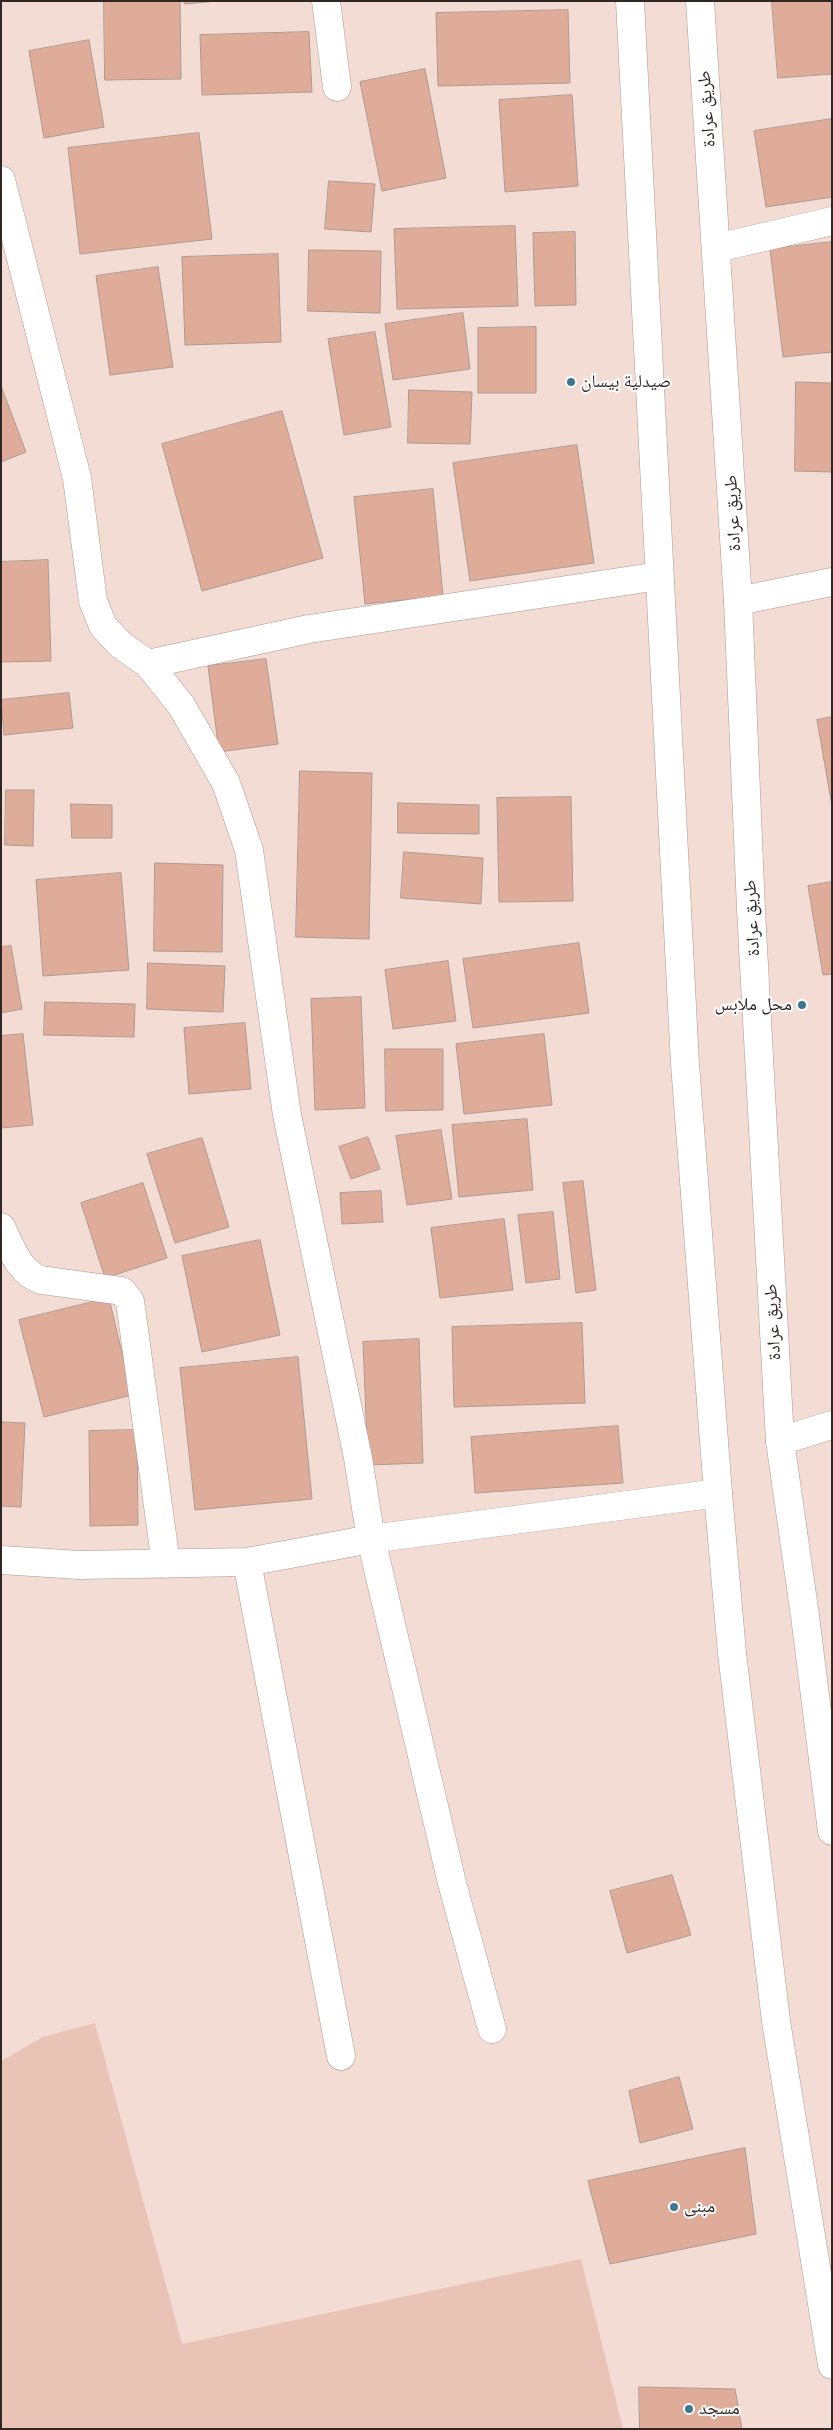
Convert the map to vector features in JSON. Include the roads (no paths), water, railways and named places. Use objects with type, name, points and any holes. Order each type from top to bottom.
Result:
[{"type":"street","points":[[326,1],[338,87]]},
{"type":"street","points":[[630,1],[685,1064],[718,1493],[732,1653],[776,2021],[832,2365]]},
{"type":"street","name":"طريق عرادة","points":[[700,1],[738,601],[751,910],[780,1441],[826,1730],[832,1831]]},
{"type":"street","points":[[1,180],[77,478],[93,602],[103,626],[121,645],[148,664],[180,704],[226,783],[248,850],[287,1114],[358,1458],[371,1539],[452,1883],[492,2029]]},
{"type":"street","points":[[717,248],[832,221]]},
{"type":"street","points":[[148,664],[309,629],[659,576]]},
{"type":"street","points":[[738,601],[832,582]]},
{"type":"street","points":[[1,1227],[22,1269],[32,1277],[41,1280],[122,1291],[130,1301],[166,1564]]},
{"type":"street","points":[[780,1441],[832,1425]]},
{"type":"street","points":[[1,1560],[78,1565],[246,1562],[371,1539],[718,1493]]},
{"type":"street","points":[[246,1562],[341,2056]]},
{"type":"place","name":"صيدلية بيسان","points":[[571,382]]},
{"type":"place","name":"محل ملابس","points":[[802,1005]]},
{"type":"place","name":"مبنى","points":[[674,2207]]},
{"type":"place","name":"مسجد","points":[[689,2409]]}]
